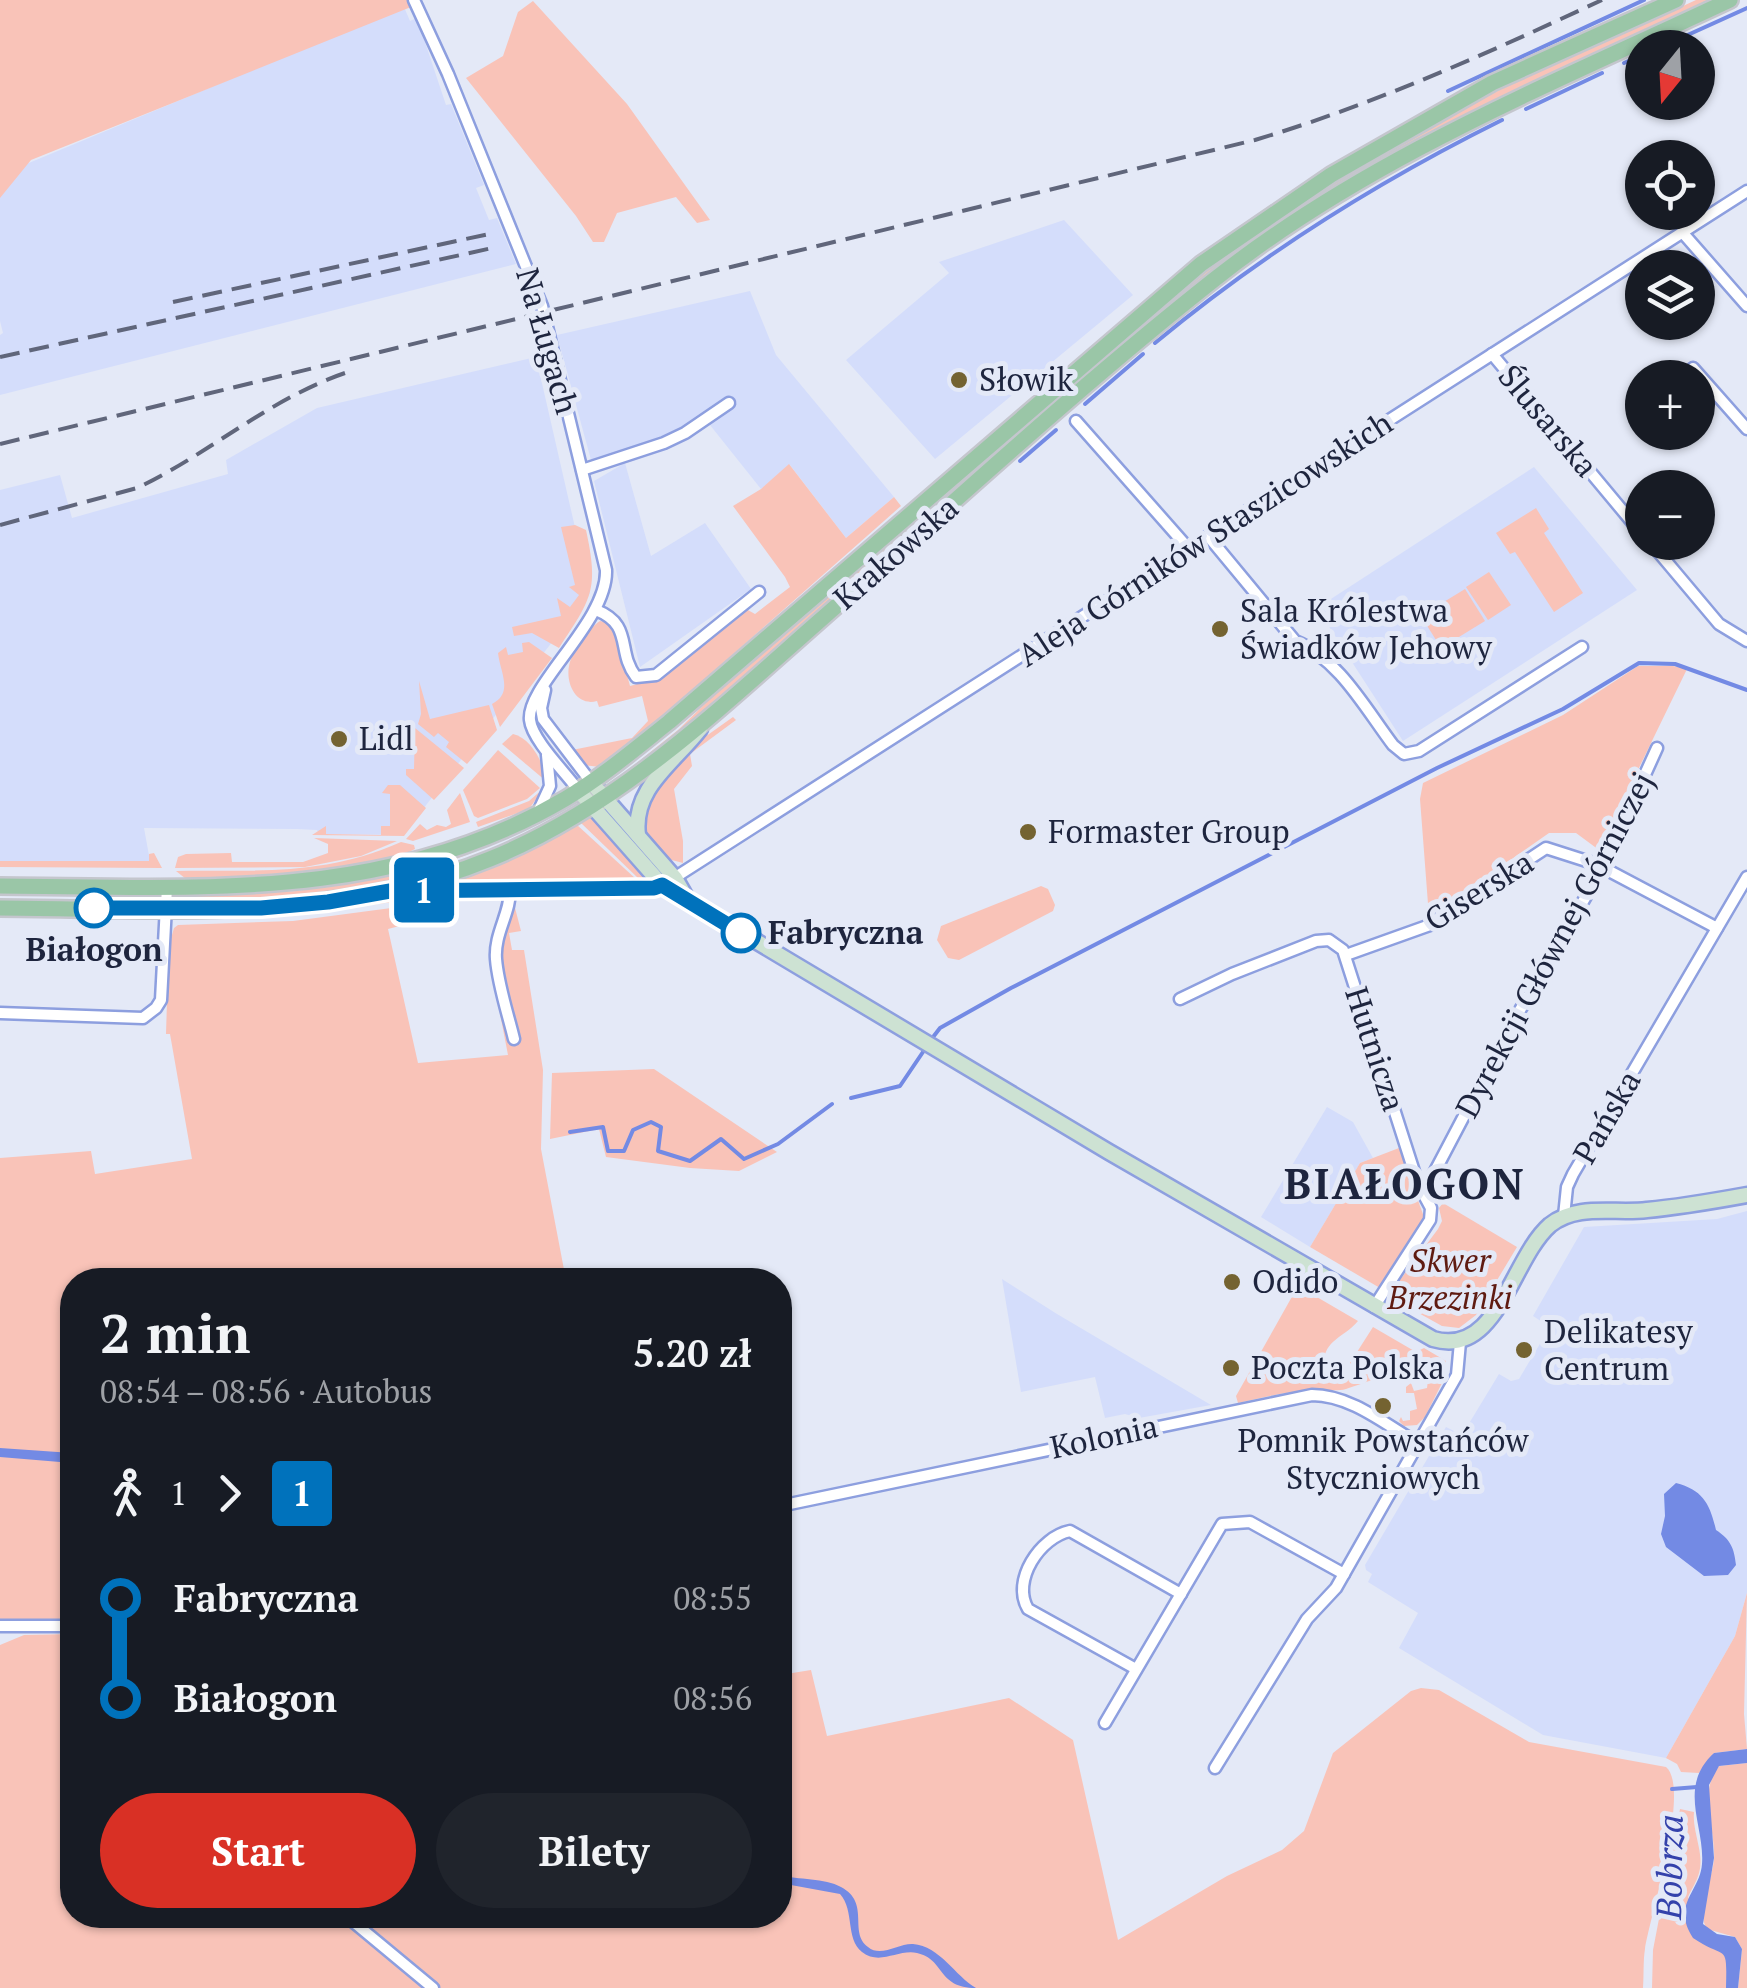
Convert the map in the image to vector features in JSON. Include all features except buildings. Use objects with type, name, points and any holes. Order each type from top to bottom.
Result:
[{"type":"main road","name":"Krakowska","points":[[0,886],[268,886],[350,877],[438,855],[536,814],[585,786],[669,722],[1201,264],[1331,174],[1476,92],[1676,0]]},
{"type":"main road","name":"Krakowska","points":[[0,908],[300,905],[390,891],[501,854],[556,828],[598,803],[710,716],[1220,275],[1330,200],[1427,142],[1730,0]]},
{"type":"main road","points":[[638,836],[636,814],[644,794],[710,716]]},
{"type":"main road","points":[[585,786],[688,900],[1374,1307],[1432,1340],[1460,1342]]},
{"type":"main road","points":[[598,803],[638,836],[668,882]]},
{"type":"main road","points":[[390,891],[654,888],[668,882]]},
{"type":"main road","points":[[1564,1216],[1651,1210],[1747,1195]]},
{"type":"main road","name":"Pańska","points":[[1460,1342],[1484,1326],[1541,1235],[1564,1216]]},
{"type":"street","name":"Na Ługach","points":[[414,0],[544,313],[606,570],[606,584],[596,610],[534,700],[530,719],[546,749],[585,786]]},
{"type":"street","name":"Aleja Górników Staszicowskich","points":[[668,882],[1746,192]]},
{"type":"street","points":[[1682,232],[1747,306]]},
{"type":"street","name":"Ślusarska","points":[[1492,354],[1625,514]]},
{"type":"street","points":[[1715,393],[1747,429]]},
{"type":"street","points":[[582,470],[664,443],[729,403]]},
{"type":"street","points":[[1076,421],[1189,549]]},
{"type":"street","points":[[1208,536],[1295,641],[1312,647],[1330,662],[1393,746],[1404,754],[1419,751],[1582,647]]},
{"type":"street","points":[[1665,560],[1719,624],[1747,641]]},
{"type":"street","points":[[596,610],[620,626],[630,668],[636,676],[645,678],[656,675],[759,592]]},
{"type":"street","points":[[547,683],[542,697],[542,719],[585,786]]},
{"type":"street","name":"Dyrekcji Głównej Górniczej","points":[[1424,1194],[1516,1017],[1603,867],[1657,748]]},
{"type":"street","name":"Na Ługach","points":[[536,814],[550,786],[546,749]]},
{"type":"street","name":"Giserska","points":[[1346,955],[1430,926],[1546,848],[1603,867],[1718,928]]},
{"type":"street","name":"Pańska","points":[[1564,1216],[1567,1187],[1574,1174],[1747,877]]},
{"type":"street","points":[[0,1013],[143,1018],[150,1014],[161,1000],[167,886]]},
{"type":"street","points":[[510,888],[510,909],[501,922],[496,958],[514,1040]]},
{"type":"street","name":"Hutnicza","points":[[1180,999],[1316,941],[1335,942],[1346,955],[1431,1208],[1430,1220],[1374,1307]]},
{"type":"street","points":[[1214,1768],[1306,1619],[1336,1588],[1459,1371],[1460,1342]]},
{"type":"street","name":"Kolonia","points":[[792,1503],[1312,1395],[1334,1396],[1418,1444]]},
{"type":"street","points":[[1105,1723],[1222,1524],[1250,1522],[1344,1574]]},
{"type":"street","points":[[1136,1670],[1028,1609],[1022,1598],[1022,1582],[1044,1545],[1057,1534],[1070,1532],[1181,1594]]},
{"type":"street","points":[[0,1626],[60,1626]]},
{"type":"street","points":[[0,1634],[19,1626]]},
{"type":"street","points":[[361,1928],[433,1988]]},
{"type":"shaded area","points":[[404,7],[410,21],[417,18],[446,105],[451,104],[484,185],[476,188],[489,220],[497,218],[516,264],[0,395],[0,193],[24,165]]},
{"type":"shaded area","points":[[1064,220],[1133,295],[935,459],[846,360],[949,273],[939,262]]},
{"type":"shaded area","points":[[750,291],[776,355],[894,497],[846,538],[790,465],[761,489],[702,415],[676,433],[591,460],[557,335]]},
{"type":"shaded area","points":[[536,357],[590,593],[403,835],[319,834],[317,830],[297,829],[144,828],[150,861],[0,861],[0,490],[60,475],[72,518],[228,474],[226,460],[317,408]]},
{"type":"shaded area","points":[[625,463],[651,556],[705,523],[751,589],[640,667],[594,481]]},
{"type":"shaded area","points":[[1534,467],[1637,590],[1403,741],[1317,608]]},
{"type":"shaded area","points":[[1327,1107],[1353,1122],[1373,1158],[1360,1163],[1310,1247],[1261,1217]]},
{"type":"shaded area","points":[[1747,1211],[1747,1593],[1735,1636],[1666,1758],[1543,1735],[1399,1648],[1418,1613],[1368,1582],[1372,1574],[1365,1565],[1446,1427],[1462,1435],[1499,1374],[1511,1381],[1519,1379],[1550,1327],[1533,1316],[1584,1227],[1717,1219]]},
{"type":"shaded area","points":[[1002,1279],[1211,1405],[1139,1418],[1125,1414],[1105,1418],[1095,1377],[1021,1392]]},
{"type":"green space","points":[[0,0],[418,0],[411,7],[31,160],[0,198]]},
{"type":"green space","points":[[1696,0],[1714,0],[1653,30],[1630,30]]},
{"type":"green space","points":[[533,1],[627,104],[710,220],[697,223],[676,197],[617,213],[604,242],[593,242],[466,78],[503,56],[518,12]]},
{"type":"green space","points":[[1625,32],[1625,44],[1358,175],[992,460],[673,739],[608,786],[678,730],[724,685],[1156,311],[1244,243],[1337,179],[1513,83]]},
{"type":"green space","points":[[789,464],[846,538],[894,497],[901,506],[620,754],[600,767],[583,765],[572,750],[632,738],[648,721],[642,696],[599,707],[597,701],[577,696],[570,684],[569,669],[582,639],[600,621],[610,623],[630,686],[660,678],[746,609],[755,614],[790,587],[733,506],[761,489]]},
{"type":"green space","points":[[1536,508],[1549,529],[1544,533],[1583,593],[1554,612],[1515,552],[1510,554],[1496,533]]},
{"type":"green space","points":[[575,525],[586,530],[592,567],[590,593],[579,617],[559,648],[532,633],[514,636],[512,627],[561,616],[557,598],[570,607],[579,595],[569,587],[575,585],[561,527]]},
{"type":"green space","points":[[1489,572],[1511,605],[1488,620],[1466,587]]},
{"type":"green space","points":[[1465,589],[1485,621],[1441,648],[1421,616]]},
{"type":"green space","points":[[529,642],[552,658],[500,727],[492,704],[504,688],[498,653],[506,647],[508,655],[523,652],[522,643]]},
{"type":"green space","points":[[1638,666],[1687,669],[1599,850],[1576,833],[1549,833],[1429,917],[1420,799],[1423,783],[1563,715]]},
{"type":"green space","points":[[419,681],[430,719],[489,705],[497,730],[467,764],[446,747],[449,742],[438,733],[434,737],[418,724]]},
{"type":"green space","points":[[733,717],[736,720],[690,754],[692,766],[674,789],[683,863],[668,859],[643,829],[646,799],[695,744]]},
{"type":"green space","points":[[415,728],[464,768],[434,800],[406,775],[406,769],[414,769]]},
{"type":"green space","points":[[513,734],[536,752],[546,781],[502,744]]},
{"type":"green space","points":[[498,750],[540,788],[527,799],[478,818],[463,790]]},
{"type":"green space","points":[[388,785],[400,785],[426,808],[404,836],[312,835],[326,826],[326,834],[381,835],[381,826],[390,826],[390,794],[382,793]]},
{"type":"green space","points":[[544,788],[529,809],[478,827],[476,822],[529,801]]},
{"type":"green space","points":[[460,793],[470,822],[413,841],[406,839],[420,824],[427,830],[451,824],[447,810]]},
{"type":"green space","points":[[563,807],[565,810],[485,847],[364,887],[279,899],[208,902],[182,897],[297,891],[401,873],[461,854]]},
{"type":"green space","points":[[590,816],[644,878],[639,879],[580,822]]},
{"type":"green space","points":[[576,824],[636,879],[561,883],[453,881]]},
{"type":"green space","points":[[314,838],[397,841],[361,856],[305,867],[175,868],[178,857],[186,854],[231,853],[232,862],[303,862],[328,853],[328,844]]},
{"type":"green space","points":[[401,842],[414,845],[415,849],[365,867],[335,872],[272,878],[186,879],[176,871],[318,866]]},
{"type":"green space","points":[[154,853],[162,868],[0,867],[0,861],[149,861],[149,854]]},
{"type":"green space","points":[[1041,886],[1048,889],[1055,905],[1053,911],[959,960],[948,958],[937,940],[941,926]]},
{"type":"green space","points":[[452,894],[296,915],[174,918],[313,911]]},
{"type":"green space","points":[[514,904],[521,931],[509,933],[512,950],[524,950],[543,1070],[541,1149],[564,1268],[60,1268],[60,1619],[0,1619],[0,1158],[91,1151],[95,1174],[192,1159],[170,1034],[166,1034],[169,936],[178,925],[293,921],[414,905],[415,922],[388,929],[418,1063],[508,1055],[490,962],[496,961],[503,925]]},
{"type":"green space","points":[[654,1069],[777,1152],[739,1171],[606,1157],[599,1129],[550,1139],[552,1073]]},
{"type":"green space","points":[[1399,1148],[1424,1217],[1380,1288],[1310,1247],[1360,1163]]},
{"type":"green space","name":"Skwer Brzezinki","points":[[1443,1203],[1517,1247],[1476,1315],[1459,1328],[1442,1326],[1388,1296],[1438,1229]]},
{"type":"green space","points":[[1298,1286],[1358,1321],[1325,1354],[1325,1373],[1337,1380],[1351,1378],[1357,1367],[1350,1363],[1373,1327],[1416,1352],[1424,1348],[1446,1361],[1446,1372],[1422,1368],[1342,1390],[1300,1391],[1238,1403],[1236,1396]]},
{"type":"green space","points":[[1433,1370],[1445,1377],[1425,1417],[1417,1425],[1404,1426],[1399,1421],[1401,1417],[1403,1421],[1410,1420],[1410,1411],[1417,1409],[1414,1393],[1406,1393],[1406,1387],[1411,1383],[1414,1391],[1427,1388],[1428,1380],[1434,1377]]},
{"type":"green space","points":[[1747,1593],[1747,1749],[1714,1753],[1699,1773],[1681,1772],[1677,1764],[1666,1758],[1735,1636]]},
{"type":"green space","points":[[60,1634],[60,1928],[792,1928],[792,1673],[811,1670],[827,1736],[1009,1698],[1073,1740],[1118,1940],[1227,1876],[1282,1850],[1304,1831],[1333,1753],[1411,1691],[1421,1688],[1439,1690],[1529,1742],[1666,1767],[1672,1779],[1672,1825],[1645,1949],[1643,1988],[0,1988],[0,1645],[24,1635]]},
{"type":"green space","points":[[1747,1763],[1747,1988],[1738,1988],[1742,1949],[1735,1937],[1707,1929],[1703,1914],[1714,1860],[1709,1788],[1719,1766]]},
{"type":"green space","points":[[1680,1809],[1694,1812],[1700,1858],[1698,1876],[1688,1897],[1708,1946],[1721,1950],[1728,1960],[1726,1988],[1652,1988],[1653,1950]]},
{"type":"water","points":[[0,1448],[60,1452],[60,1462],[0,1457]]},
{"type":"water","points":[[1676,1483],[1704,1499],[1716,1530],[1731,1545],[1736,1565],[1728,1575],[1704,1576],[1666,1547],[1661,1534],[1664,1494]]},
{"type":"water","points":[[1747,1749],[1747,1763],[1719,1766],[1709,1785],[1714,1858],[1703,1924],[1717,1934],[1735,1937],[1742,1949],[1738,1988],[1726,1988],[1723,1954],[1693,1938],[1685,1916],[1702,1864],[1695,1793],[1703,1766],[1714,1753]]},
{"type":"water","points":[[792,1877],[827,1882],[850,1894],[855,1901],[862,1941],[868,1947],[884,1951],[908,1944],[923,1946],[976,1988],[954,1983],[933,1961],[917,1953],[876,1958],[862,1952],[840,1894],[792,1885]]},
{"type":"waterway","points":[[1448,91],[1644,0]]},
{"type":"waterway","points":[[1699,30],[1747,8]]},
{"type":"waterway","points":[[1526,109],[1602,73]]},
{"type":"waterway","points":[[1155,343],[1237,279],[1322,221],[1410,168],[1502,120]]},
{"type":"waterway","points":[[1085,404],[1143,354]]},
{"type":"waterway","points":[[1020,461],[1056,430]]},
{"type":"waterway","points":[[930,1041],[940,1028],[1011,988],[1437,768],[1563,709],[1639,663],[1675,664],[1747,690]]},
{"type":"waterway","points":[[851,1098],[900,1086],[925,1049]]},
{"type":"waterway","points":[[570,1132],[603,1127],[608,1151],[624,1151],[633,1130],[651,1122],[661,1127],[658,1151],[690,1161],[721,1139],[744,1159],[778,1144],[832,1104]]},
{"type":"waterway","points":[[1672,1789],[1697,1787]]},
{"type":"railway","points":[[0,444],[1255,140],[1387,94],[1602,0]]},
{"type":"railway","points":[[173,302],[489,234]]},
{"type":"railway","points":[[0,357],[492,248]]},
{"type":"railway","points":[[0,525],[137,488],[291,397],[345,373]]},
{"type":"bus line","name":"1","points":[[94,908],[261,908],[390,891],[662,885],[741,933]]},
{"type":"place","name":"Słowik","points":[[959,380]]},
{"type":"place","name":"Sala Królestwa Świadków Jehowy","points":[[1220,629]]},
{"type":"place","name":"Lidl","points":[[339,739]]},
{"type":"place","name":"Formaster Group","points":[[1028,832]]},
{"type":"place","name":"Białogon","points":[[94,908]]},
{"type":"place","name":"Fabryczna","points":[[741,933]]},
{"type":"place","name":"Odido","points":[[1232,1282]]},
{"type":"place","name":"Delikatesy Centrum","points":[[1524,1350]]},
{"type":"place","name":"Poczta Polska","points":[[1231,1368]]},
{"type":"place","name":"Pomnik Powstańców Styczniowych","points":[[1383,1406]]},
{"type":"district","name":"BIAŁOGON","points":[[1405,1184]]},
{"type":"water label","name":"Bobrza","points":[[1670,1867]]}]
